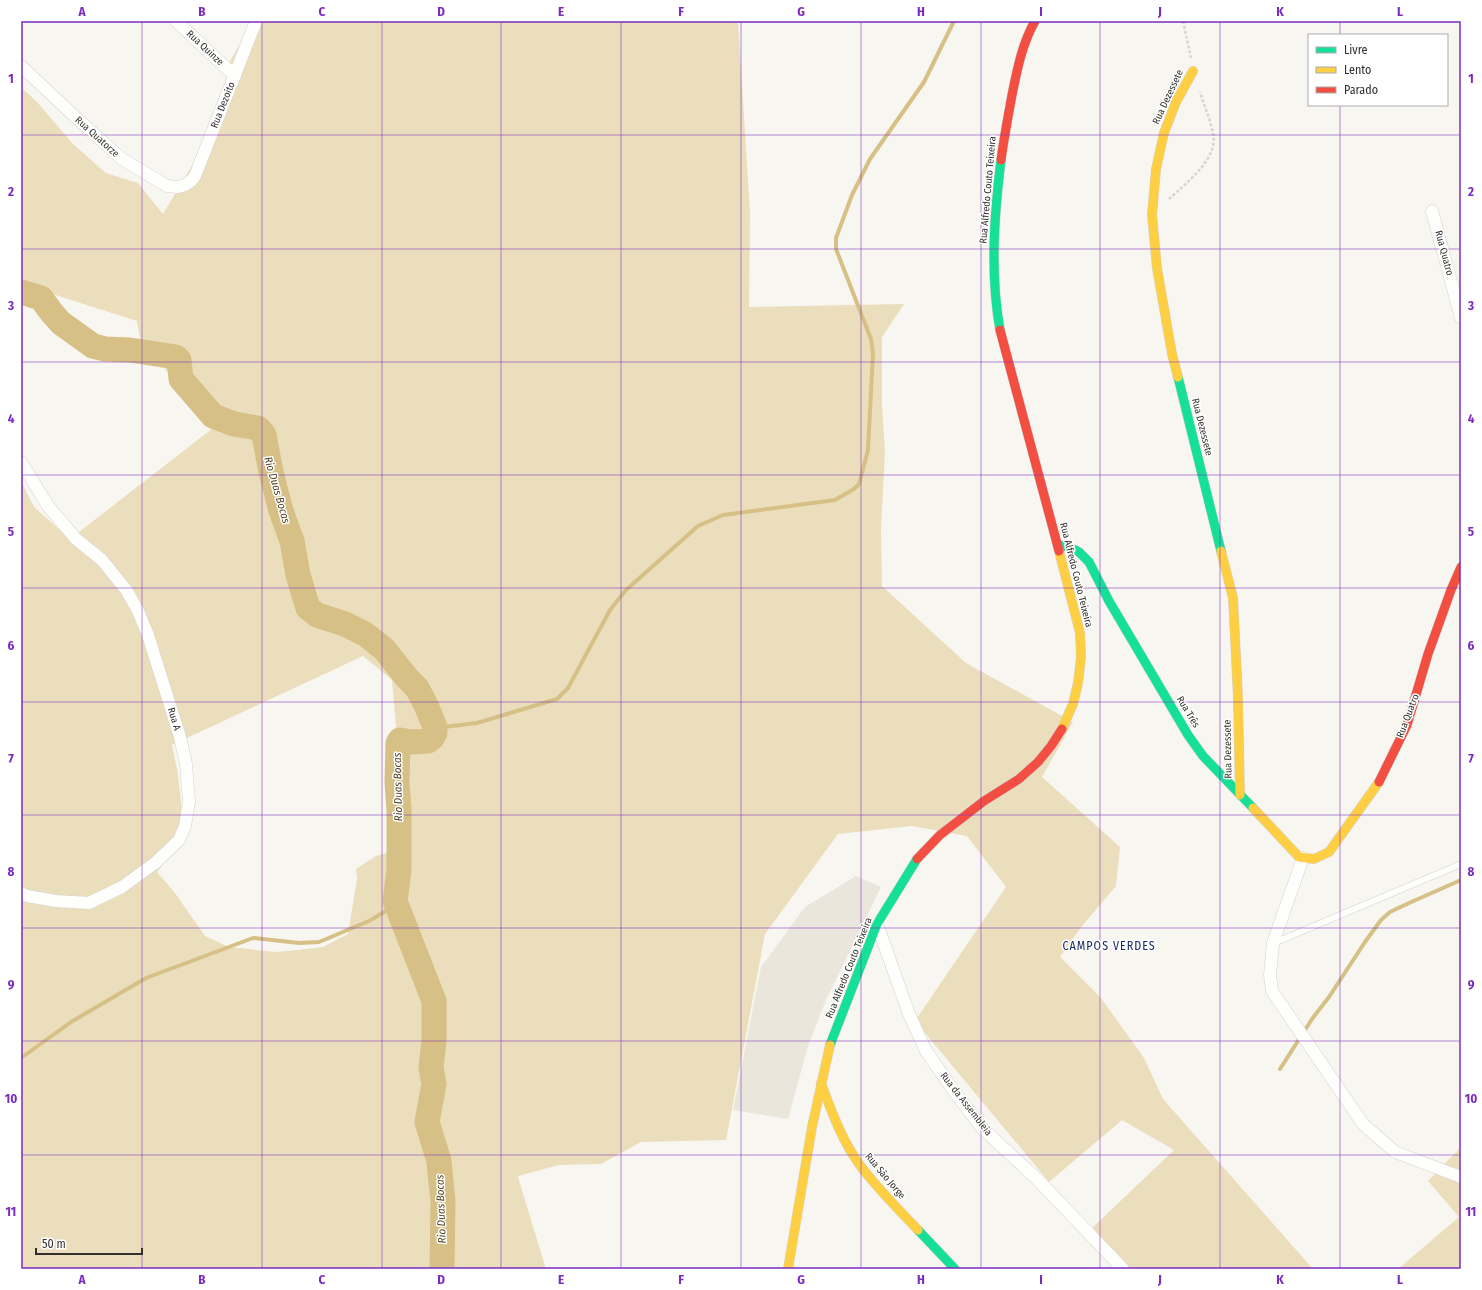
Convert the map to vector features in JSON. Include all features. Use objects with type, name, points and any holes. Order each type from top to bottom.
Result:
[{"type":"street","name":"Rua Quinze","points":[[176,21],[235,76]]},
{"type":"street","name":"Rua Dezoito","points":[[185,185],[195,176],[256,21]]},
{"type":"street","name":"Rua Alfredo Couto Teixeira","points":[[788,1269],[796,1217],[828,1051],[877,924],[919,856],[940,835],[984,801],[1019,779],[1038,762],[1051,746],[1065,724],[1073,704],[1078,683],[1081,657],[1080,633],[1008,363],[1000,329],[994,285],[996,202],[1004,135],[1018,65],[1029,32],[1035,21]]},
{"type":"street","name":"Rua Quatorze","points":[[21,66],[122,159],[167,186],[178,187],[185,185]]},
{"type":"street","name":"Rua Dezessete","points":[[1193,70],[1176,102],[1164,133],[1156,168],[1152,215],[1157,268],[1172,354],[1232,598],[1238,697],[1240,795]]},
{"type":"street","name":"Rua Quatro","points":[[1432,211],[1461,318]]},
{"type":"street","name":"Rua A","points":[[21,462],[48,506],[76,539],[102,560],[127,591],[138,611],[148,635],[180,737],[186,764],[189,802],[185,826],[179,840],[155,863],[122,887],[89,903],[56,902],[27,896],[21,893]]},
{"type":"street","name":"Rua Três","points":[[1058,546],[1069,547],[1079,552],[1089,562],[1109,602],[1188,735],[1203,756],[1299,857],[1303,858]]},
{"type":"street","name":"Rua Quatro","points":[[1303,858],[1314,859],[1329,852],[1379,782],[1407,725],[1428,654],[1461,567]]},
{"type":"street","points":[[1303,858],[1273,943],[1270,975],[1272,991],[1363,1124],[1395,1152],[1461,1177]]},
{"type":"street","name":"Rua da Assembleia","points":[[877,924],[909,1014],[926,1051],[956,1094],[982,1128],[1036,1178],[1123,1269]]},
{"type":"street","name":"Rua São Jorge","points":[[821,1083],[835,1120],[862,1168],[954,1269]]},
{"type":"lane","points":[[1273,943],[1461,864]]},
{"type":"path","points":[[1183,21],[1193,70]]},
{"type":"path","points":[[1168,200],[1200,170],[1212,152],[1214,142],[1213,132],[1199,91]]},
{"type":"shaded area","points":[[254,21],[738,21],[750,213],[749,307],[904,304],[882,337],[882,406],[885,452],[881,528],[882,586],[966,663],[1073,722],[1042,777],[1120,847],[1116,886],[1082,926],[1060,957],[1101,998],[1144,1058],[1163,1099],[1313,1269],[1129,1269],[1090,1230],[1174,1150],[1122,1120],[1049,1182],[915,1021],[1006,887],[967,836],[912,826],[838,834],[765,934],[726,1140],[641,1142],[601,1164],[559,1165],[518,1176],[546,1269],[21,1269],[21,481],[34,507],[70,539],[213,428],[140,338],[137,321],[21,284],[21,87],[37,102],[73,144],[106,173],[138,183],[163,214],[220,119],[238,81],[230,61]],"holes":[[[363,656],[392,680],[400,773],[396,850],[376,856],[356,869],[357,879],[348,934],[323,947],[276,952],[229,947],[205,936],[175,893],[157,872],[176,847],[183,821],[178,775],[172,745]]]},
{"type":"shaded area","points":[[856,876],[881,887],[826,1000],[808,1046],[788,1119],[733,1110],[761,967],[805,907]]},
{"type":"shaded area","points":[[1461,1147],[1461,1269],[1398,1269],[1459,1217],[1428,1181]]},
{"type":"waterway","points":[[435,728],[477,723],[557,699],[568,688],[610,610],[626,590],[698,526],[723,515],[835,500],[854,489],[859,484],[868,450],[873,353],[871,339],[836,249],[836,238],[852,195],[870,159],[924,82],[954,21]]},
{"type":"waterway","name":"Rio Duas Bocas","points":[[21,292],[41,298],[61,323],[93,346],[105,349],[130,350],[176,357],[179,360],[181,379],[213,416],[234,424],[258,428],[264,435],[271,472],[281,511],[292,541],[298,575],[308,608],[317,615],[345,624],[365,634],[384,649],[417,688],[426,705],[435,727],[435,733],[432,738],[428,741],[411,742],[400,740],[398,743],[397,782],[399,810],[399,870],[395,901],[434,1001],[434,1041],[431,1067],[434,1084],[427,1122],[439,1161],[443,1201],[442,1269]]},
{"type":"waterway","points":[[1280,1069],[1312,1019],[1329,997],[1381,920],[1390,912],[1461,880]]},
{"type":"waterway","points":[[21,1058],[71,1022],[146,978],[253,938],[299,943],[319,942],[369,921],[391,908],[395,902]]},
{"type":"traffic: fast","points":[[1000,330],[995,288],[994,245],[996,203],[1001,160]]},
{"type":"traffic: fast","points":[[1178,377],[1221,551]]},
{"type":"traffic: fast","points":[[1058,545],[1069,547],[1079,552],[1089,562],[1109,601],[1188,735],[1203,756],[1253,808]]},
{"type":"traffic: fast","points":[[830,1045],[877,924],[917,859]]},
{"type":"traffic: fast","points":[[918,1230],[955,1269]]},
{"type":"traffic: slow","points":[[1178,377],[1172,354],[1157,268],[1152,215],[1156,169],[1164,133],[1176,102],[1193,71]]},
{"type":"traffic: slow","points":[[1059,551],[1080,633],[1081,657],[1078,683],[1073,704],[1062,729]]},
{"type":"traffic: slow","points":[[1221,551],[1233,598],[1238,697],[1240,795]]},
{"type":"traffic: slow","points":[[1253,808],[1299,857],[1314,859],[1329,852],[1379,782]]},
{"type":"traffic: slow","points":[[788,1269],[812,1127],[830,1045]]},
{"type":"traffic: slow","points":[[821,1083],[838,1127],[855,1158],[875,1184],[918,1230]]},
{"type":"traffic: jam","points":[[1001,160],[1018,67],[1023,48],[1035,21]]},
{"type":"traffic: jam","points":[[1000,330],[1059,551]]},
{"type":"traffic: jam","points":[[1379,782],[1407,725],[1428,654],[1461,567]]},
{"type":"traffic: jam","points":[[917,859],[940,835],[984,801],[1019,779],[1038,762],[1062,729]]},
{"type":"district","name":"CAMPOS VERDES","points":[[1109,946]]}]
